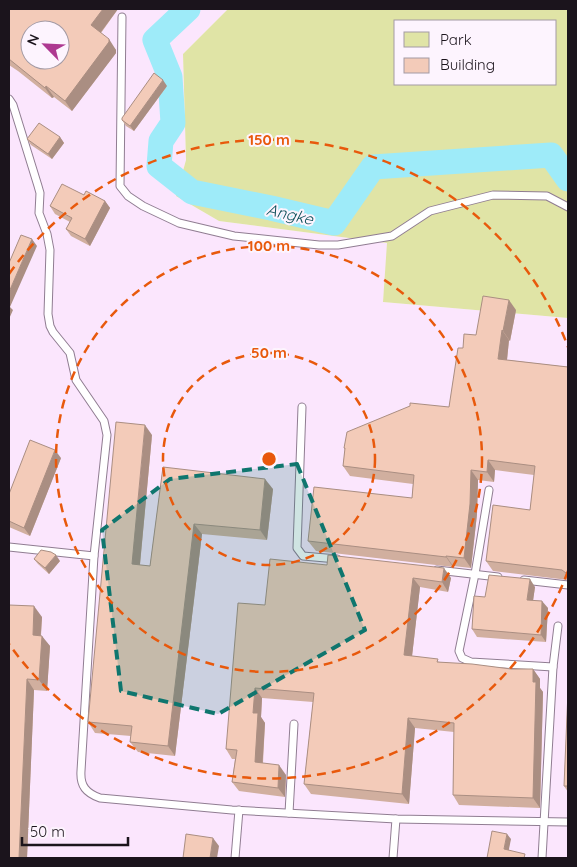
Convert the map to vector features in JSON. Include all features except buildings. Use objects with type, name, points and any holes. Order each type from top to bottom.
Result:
[{"type":"lane","points":[[122,17],[120,186],[128,196],[143,206],[179,223],[234,236],[319,245],[338,245],[392,236],[430,211],[493,195],[547,196],[568,207]]},
{"type":"lane","points":[[9,100],[13,105],[40,193],[39,213],[47,234],[50,250],[48,314],[50,326],[70,352],[76,380],[104,421],[107,434],[94,556],[80,781],[84,790],[100,798],[239,810],[396,819],[568,822]]},
{"type":"lane","points":[[302,407],[297,548],[303,556],[346,560]]},
{"type":"lane","points":[[489,490],[475,574],[458,651],[462,658],[471,662],[553,667]]},
{"type":"lane","points":[[9,547],[94,556]]},
{"type":"lane","points":[[429,569],[503,578]]},
{"type":"lane","points":[[512,578],[568,585]]},
{"type":"lane","points":[[542,858],[553,667],[558,626]]},
{"type":"lane","points":[[289,813],[294,724]]},
{"type":"lane","points":[[235,858],[239,810]]},
{"type":"lane","points":[[393,858],[396,819]]},
{"type":"highlighted area","points":[[297,464],[365,630],[218,714],[121,691],[102,530],[170,479]]},
{"type":"shaded area","points":[[9,9],[228,9],[183,54],[186,160],[176,196],[219,221],[388,243],[383,302],[568,318],[568,858],[9,858]]},
{"type":"green space","points":[[228,9],[568,9],[568,318],[383,302],[387,243],[219,221],[176,196],[186,160],[183,54]]},
{"type":"waterway","name":"Angke","points":[[188,9],[155,40],[170,77],[173,123],[161,141],[159,166],[192,192],[334,223],[373,167],[551,155],[568,179]]}]
